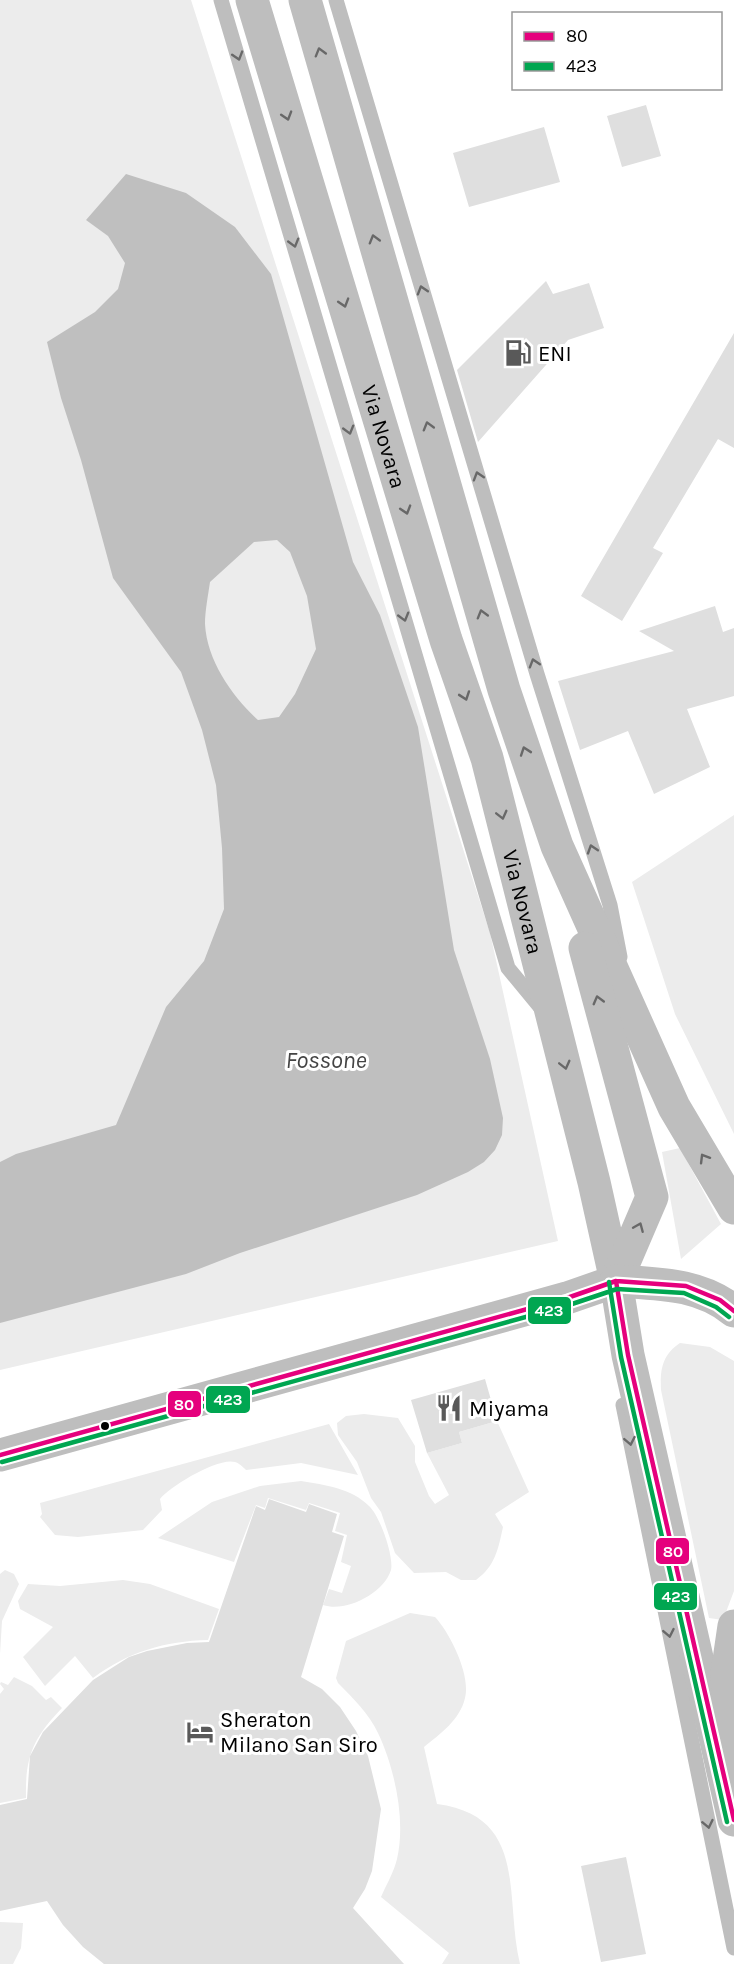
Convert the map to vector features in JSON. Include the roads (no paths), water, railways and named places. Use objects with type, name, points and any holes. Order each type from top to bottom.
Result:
[{"type":"main road","name":"Via Novara","points":[[252,0],[446,640],[487,758],[555,1024],[616,1281],[628,1355],[734,1820]]},
{"type":"main road","name":"Via Novara","points":[[305,0],[504,690],[557,846],[674,1107],[734,1208]]},
{"type":"main road","points":[[557,846],[652,1197],[616,1281]]},
{"type":"main road","points":[[0,1455],[567,1298],[616,1281],[686,1286],[720,1300],[734,1311]]},
{"type":"main road","points":[[734,1626],[727,1674],[734,1756]]},
{"type":"lane","points":[[220,0],[508,968],[555,1024]]},
{"type":"lane","points":[[336,0],[537,674],[610,905],[632,1013]]},
{"type":"lane","points":[[615,1363],[734,1948]]},
{"type":"water","name":"Fossone","points":[[126,174],[186,193],[235,227],[271,274],[353,562],[380,615],[418,727],[454,950],[490,1059],[503,1118],[502,1135],[495,1150],[484,1162],[468,1172],[417,1195],[240,1253],[186,1274],[0,1323],[0,1162],[16,1154],[116,1125],[166,1007],[204,961],[224,909],[222,848],[216,785],[202,730],[181,672],[113,578],[47,342],[95,312],[118,289],[125,263],[108,236],[86,220]],"holes":[[[277,540],[290,552],[307,596],[316,649],[295,694],[279,717],[258,720],[230,689],[210,651],[205,624],[210,582],[254,542]]]},
{"type":"place","name":"ENI","points":[[518,353]]},
{"type":"place","name":"Miyama","points":[[449,1408]]},
{"type":"place","name":"Sheraton Milano San Siro","points":[[200,1732]]}]
